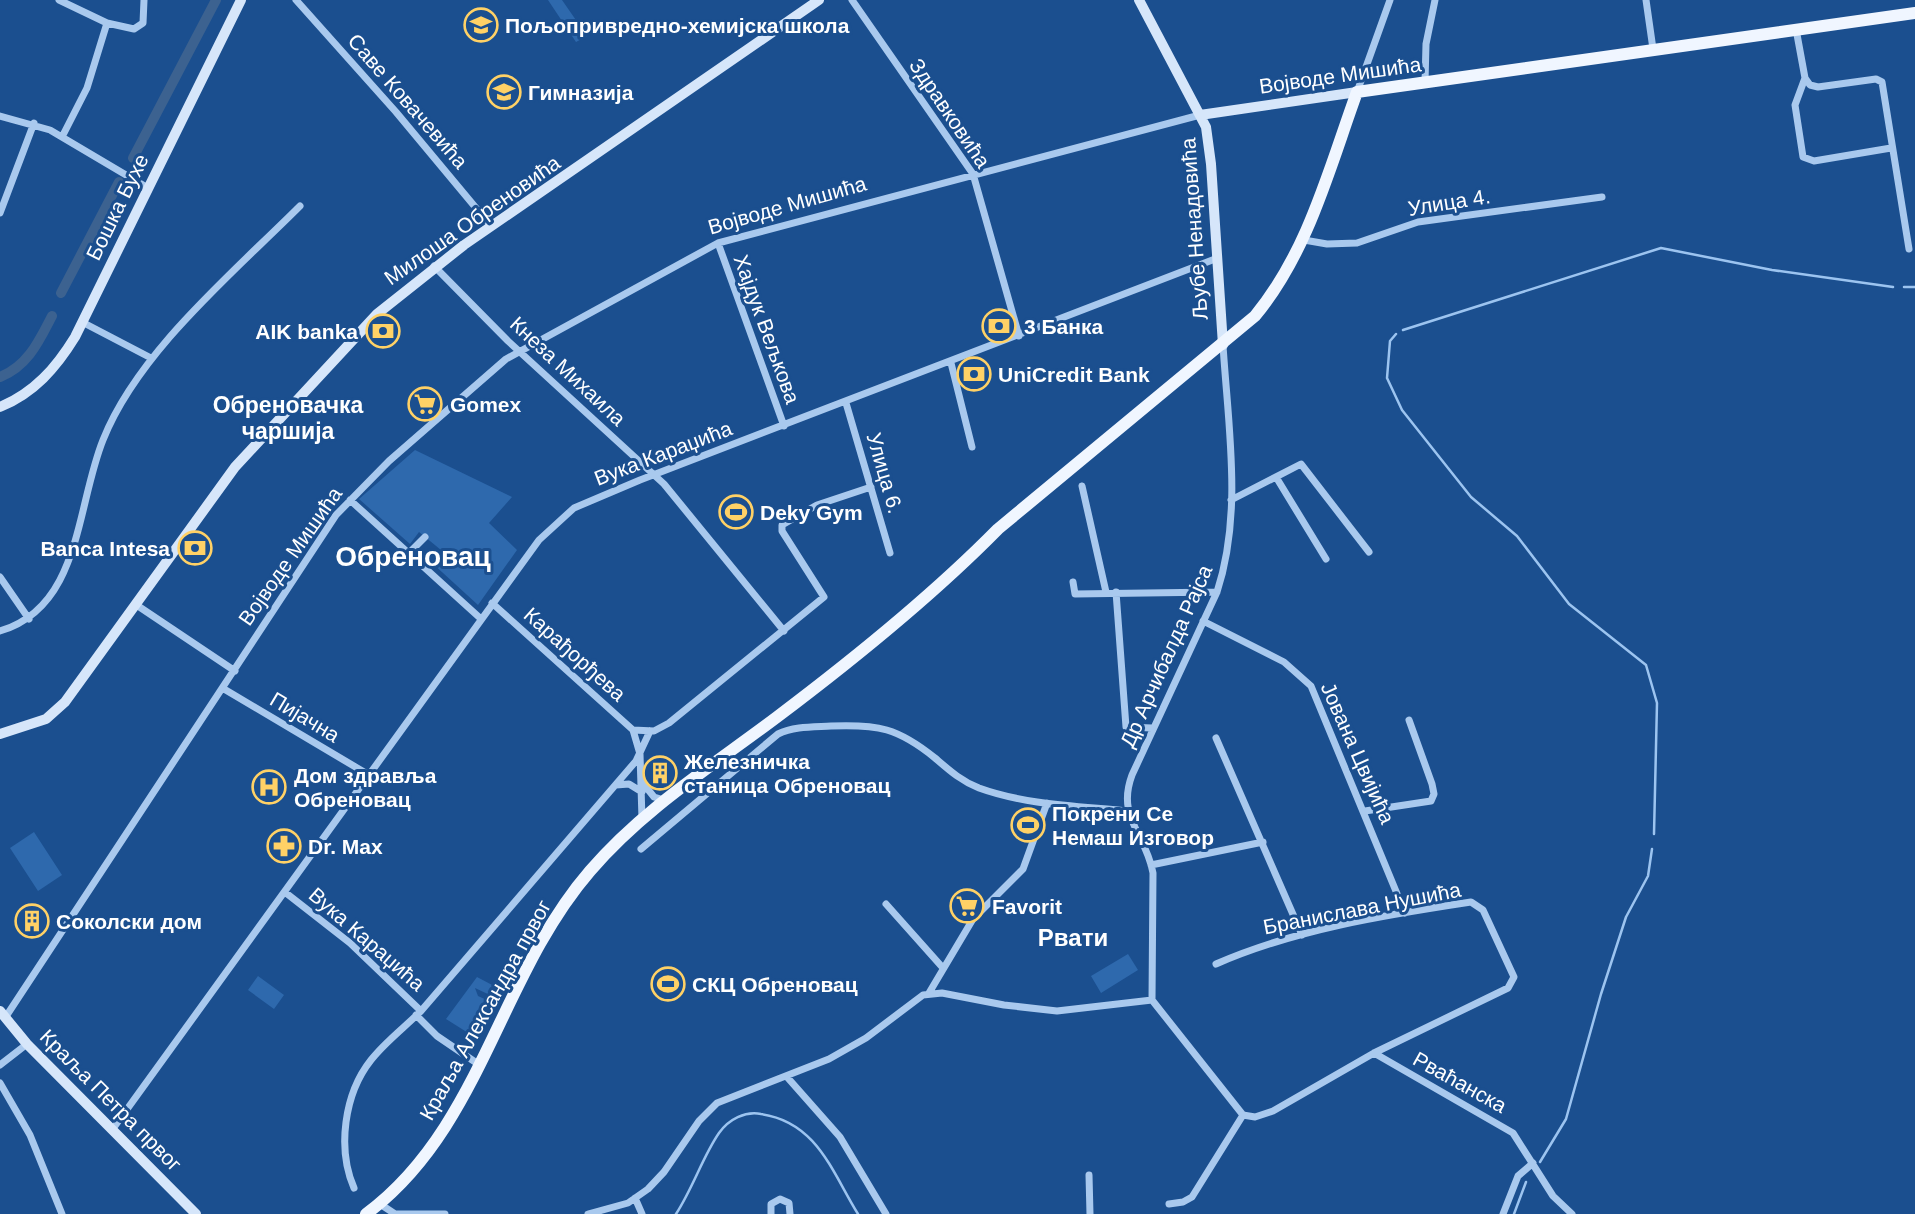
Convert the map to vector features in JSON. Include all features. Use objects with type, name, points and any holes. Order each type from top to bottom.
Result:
[{"type":"main road","name":"Војводе Мишића","points":[[1357,92],[1915,13]]},
{"type":"main road","name":"Краља Александра првог","points":[[366,1214],[380,1204],[441,1132],[481,1066],[539,941],[574,890],[606,853],[665,800],[777,717],[955,573],[999,529],[1223,345],[1267,301],[1304,240],[1357,92]]},
{"type":"street","points":[[58,0],[107,23],[138,28],[144,19],[144,0]]},
{"type":"street","name":"Бошка Бухе","points":[[0,407],[28,392],[51,371],[82,323],[241,0]]},
{"type":"street","name":"Саве Ковачевића","points":[[296,0],[396,111],[491,226]]},
{"type":"street","name":"Милоша Обреновића","points":[[0,734],[36,723],[59,708],[235,467],[377,314],[434,267],[491,226],[819,0]]},
{"type":"street","name":"Здравковића","points":[[852,0],[973,174],[1019,336]]},
{"type":"street","name":"Љубе Ненадовића","points":[[1139,0],[1207,131],[1223,345]]},
{"type":"street","points":[[1357,92],[1390,0]]},
{"type":"street","points":[[1425,82],[1426,44],[1435,0]]},
{"type":"street","points":[[1646,0],[1653,50]]},
{"type":"street","points":[[62,137],[87,88],[107,23]]},
{"type":"street","points":[[1796,28],[1805,78],[1810,85],[1818,87],[1876,79],[1882,82],[1909,249]]},
{"type":"street","points":[[1805,78],[1794,105],[1803,157],[1814,161],[1891,148]]},
{"type":"street","name":"Војводе Мишића","points":[[3,1014],[224,689],[336,514],[518,350],[718,243],[1200,114],[1357,92]]},
{"type":"street","points":[[0,116],[34,123],[148,188]]},
{"type":"street","points":[[0,213],[34,123]]},
{"type":"street","name":"Улица 4.","points":[[1304,240],[1326,244],[1357,243],[1418,222],[1602,197]]},
{"type":"street","points":[[0,631],[29,619],[48,601],[59,585],[88,480],[103,438],[121,402],[151,358],[300,206]]},
{"type":"street","name":"Хајдук Вељкова","points":[[718,243],[784,426]]},
{"type":"street","name":"Вука Караџића","points":[[112,1130],[286,893],[480,618],[529,552],[561,517],[593,499],[1215,259]]},
{"type":"street","name":"Кнеза Михаила","points":[[434,267],[518,350],[674,495],[784,631]]},
{"type":"street","points":[[82,323],[151,358]]},
{"type":"street","name":"Др Арчибалда Рајса","points":[[1128,811],[1128,788],[1152,728],[1217,592],[1229,548],[1231,500],[1223,345]]},
{"type":"street","points":[[951,363],[972,447]]},
{"type":"street","name":"Улица 6.","points":[[846,403],[890,553]]},
{"type":"street","points":[[1231,500],[1298,464],[1303,465],[1369,552]]},
{"type":"street","points":[[1276,477],[1326,559]]},
{"type":"street","points":[[650,732],[669,723],[821,601],[824,594],[782,531],[782,525],[817,505],[870,486]]},
{"type":"street","points":[[1082,486],[1106,592]]},
{"type":"street","points":[[350,500],[480,618]]},
{"type":"street","points":[[408,554],[425,537]]},
{"type":"street","points":[[0,577],[29,619]]},
{"type":"street","points":[[1073,582],[1075,594],[1217,592]]},
{"type":"street","points":[[1116,592],[1126,727],[1152,728]]},
{"type":"street","name":"Карађорђева","points":[[492,603],[633,730],[640,754],[642,820]]},
{"type":"street","points":[[135,604],[235,671]]},
{"type":"street","name":"Јована Цвијића","points":[[1203,621],[1284,662],[1305,679],[1320,702],[1405,913]]},
{"type":"street","name":"Пијачна","points":[[224,689],[369,775]]},
{"type":"street","points":[[1365,811],[1431,801],[1434,794],[1432,783],[1409,720]]},
{"type":"street","points":[[640,849],[778,734],[795,729],[860,725],[892,730],[917,744],[966,782],[992,792],[1047,803],[1128,811],[1152,865],[1152,1000],[1243,1115],[1192,1197],[1184,1202],[1169,1204]]},
{"type":"street","name":"Карађорђева","points":[[633,730],[650,732],[640,754]]},
{"type":"street","points":[[1216,738],[1302,935]]},
{"type":"street","name":"Вука Караџића","points":[[419,1013],[640,754]]},
{"type":"street","points":[[641,781],[654,797],[665,800]]},
{"type":"street","points":[[615,785],[629,784],[642,792]]},
{"type":"street","points":[[929,993],[974,919],[1023,869],[1047,803]]},
{"type":"street","points":[[1152,865],[1263,842]]},
{"type":"street","name":"Вука Караџића","points":[[286,893],[350,943],[419,1013],[437,1036],[481,1066]]},
{"type":"street","name":"Бранислава Нушића","points":[[1216,964],[1257,946],[1302,935],[1471,902],[1479,905],[1514,977]]},
{"type":"street","points":[[886,904],[943,968]]},
{"type":"street","name":"Рваћанска","points":[[1243,1115],[1255,1117],[1273,1111],[1374,1053],[1508,988],[1514,977]]},
{"type":"street","points":[[588,1214],[635,1198],[658,1179],[699,1121],[717,1103],[750,1088],[787,1077],[866,1038],[917,998],[929,993],[1057,1011],[1152,1000]]},
{"type":"street","points":[[354,1188],[344,1147],[346,1126],[358,1086],[372,1059],[419,1013]]},
{"type":"street","name":"Краља Петра првог","points":[[3,1014],[27,1044],[196,1214]]},
{"type":"street","points":[[0,1065],[27,1044]]},
{"type":"street","name":"Рваћанска","points":[[1374,1053],[1500,1123],[1517,1137],[1553,1196],[1572,1214]]},
{"type":"street","points":[[787,1077],[840,1137],[886,1214]]},
{"type":"street","points":[[0,1083],[30,1135],[62,1214]]},
{"type":"street","points":[[1503,1214],[1518,1176],[1533,1163]]},
{"type":"street","points":[[1089,1175],[1090,1214]]},
{"type":"street","points":[[635,1198],[642,1214]]},
{"type":"street","points":[[771,1214],[771,1204],[780,1199],[789,1203],[790,1214]]},
{"type":"street","points":[[380,1204],[395,1214],[444,1214]]},
{"type":"shaded area","points":[[548,0],[562,0],[587,36],[576,42]]},
{"type":"shaded area","points":[[415,450],[512,497],[489,523],[517,550],[478,605],[431,562],[441,550],[419,532],[410,544],[359,499]]},
{"type":"shaded area","points":[[34,832],[62,875],[38,891],[10,848]]},
{"type":"shaded area","points":[[1128,954],[1138,970],[1101,993],[1091,976]]},
{"type":"shaded area","points":[[258,976],[284,995],[274,1009],[248,990]]},
{"type":"shaded area","points":[[477,977],[496,987],[492,996],[475,988],[478,996],[489,1001],[473,1036],[446,1019]]},
{"type":"waterway","points":[[133,158],[216,0]]},
{"type":"waterway","points":[[61,293],[119,182]]},
{"type":"waterway","points":[[1403,330],[1661,248],[1772,270],[1893,287]]},
{"type":"waterway","points":[[1904,287],[1915,287]]},
{"type":"waterway","points":[[0,377],[25,359],[52,316]]},
{"type":"waterway","points":[[1396,334],[1390,341],[1387,378],[1402,410],[1471,497],[1517,536],[1569,604],[1646,665],[1657,703],[1654,834]]},
{"type":"waterway","points":[[1540,1162],[1566,1119],[1601,994],[1626,917],[1648,876],[1652,849]]},
{"type":"waterway","points":[[676,1214],[719,1133],[738,1117],[755,1113],[780,1119],[809,1138],[831,1166],[858,1214]]},
{"type":"waterway","points":[[1514,1214],[1526,1182]]},
{"type":"place","name":"Пољопривредно-хемијска школа","points":[[481,25]]},
{"type":"place","name":"Гимназија","points":[[504,92]]},
{"type":"place","name":"3 Банка","points":[[999,326]]},
{"type":"place","name":"AIK banka","points":[[383,331]]},
{"type":"place","name":"UniCredit Bank","points":[[974,374]]},
{"type":"place","name":"Gomex","points":[[425,404]]},
{"type":"place","name":"Deky Gym","points":[[736,512]]},
{"type":"place","name":"Banca Intesa","points":[[195,548]]},
{"type":"place","name":"Железничка станица Обреновац","points":[[660,773]]},
{"type":"place","name":"Дом здравља Обреновац","points":[[269,787]]},
{"type":"place","name":"Покрени Се Немаш Изговор","points":[[1028,825]]},
{"type":"place","name":"Dr. Max","points":[[284,846]]},
{"type":"place","name":"Favorit","points":[[967,906]]},
{"type":"place","name":"Соколски дом","points":[[32,921]]},
{"type":"place","name":"СКЦ Обреновац","points":[[668,984]]},
{"type":"district","name":"Обреновачка чаршија","points":[[288,418]]},
{"type":"district","name":"Обреновац","points":[[413,556]]},
{"type":"district","name":"Рвати","points":[[1073,937]]}]
